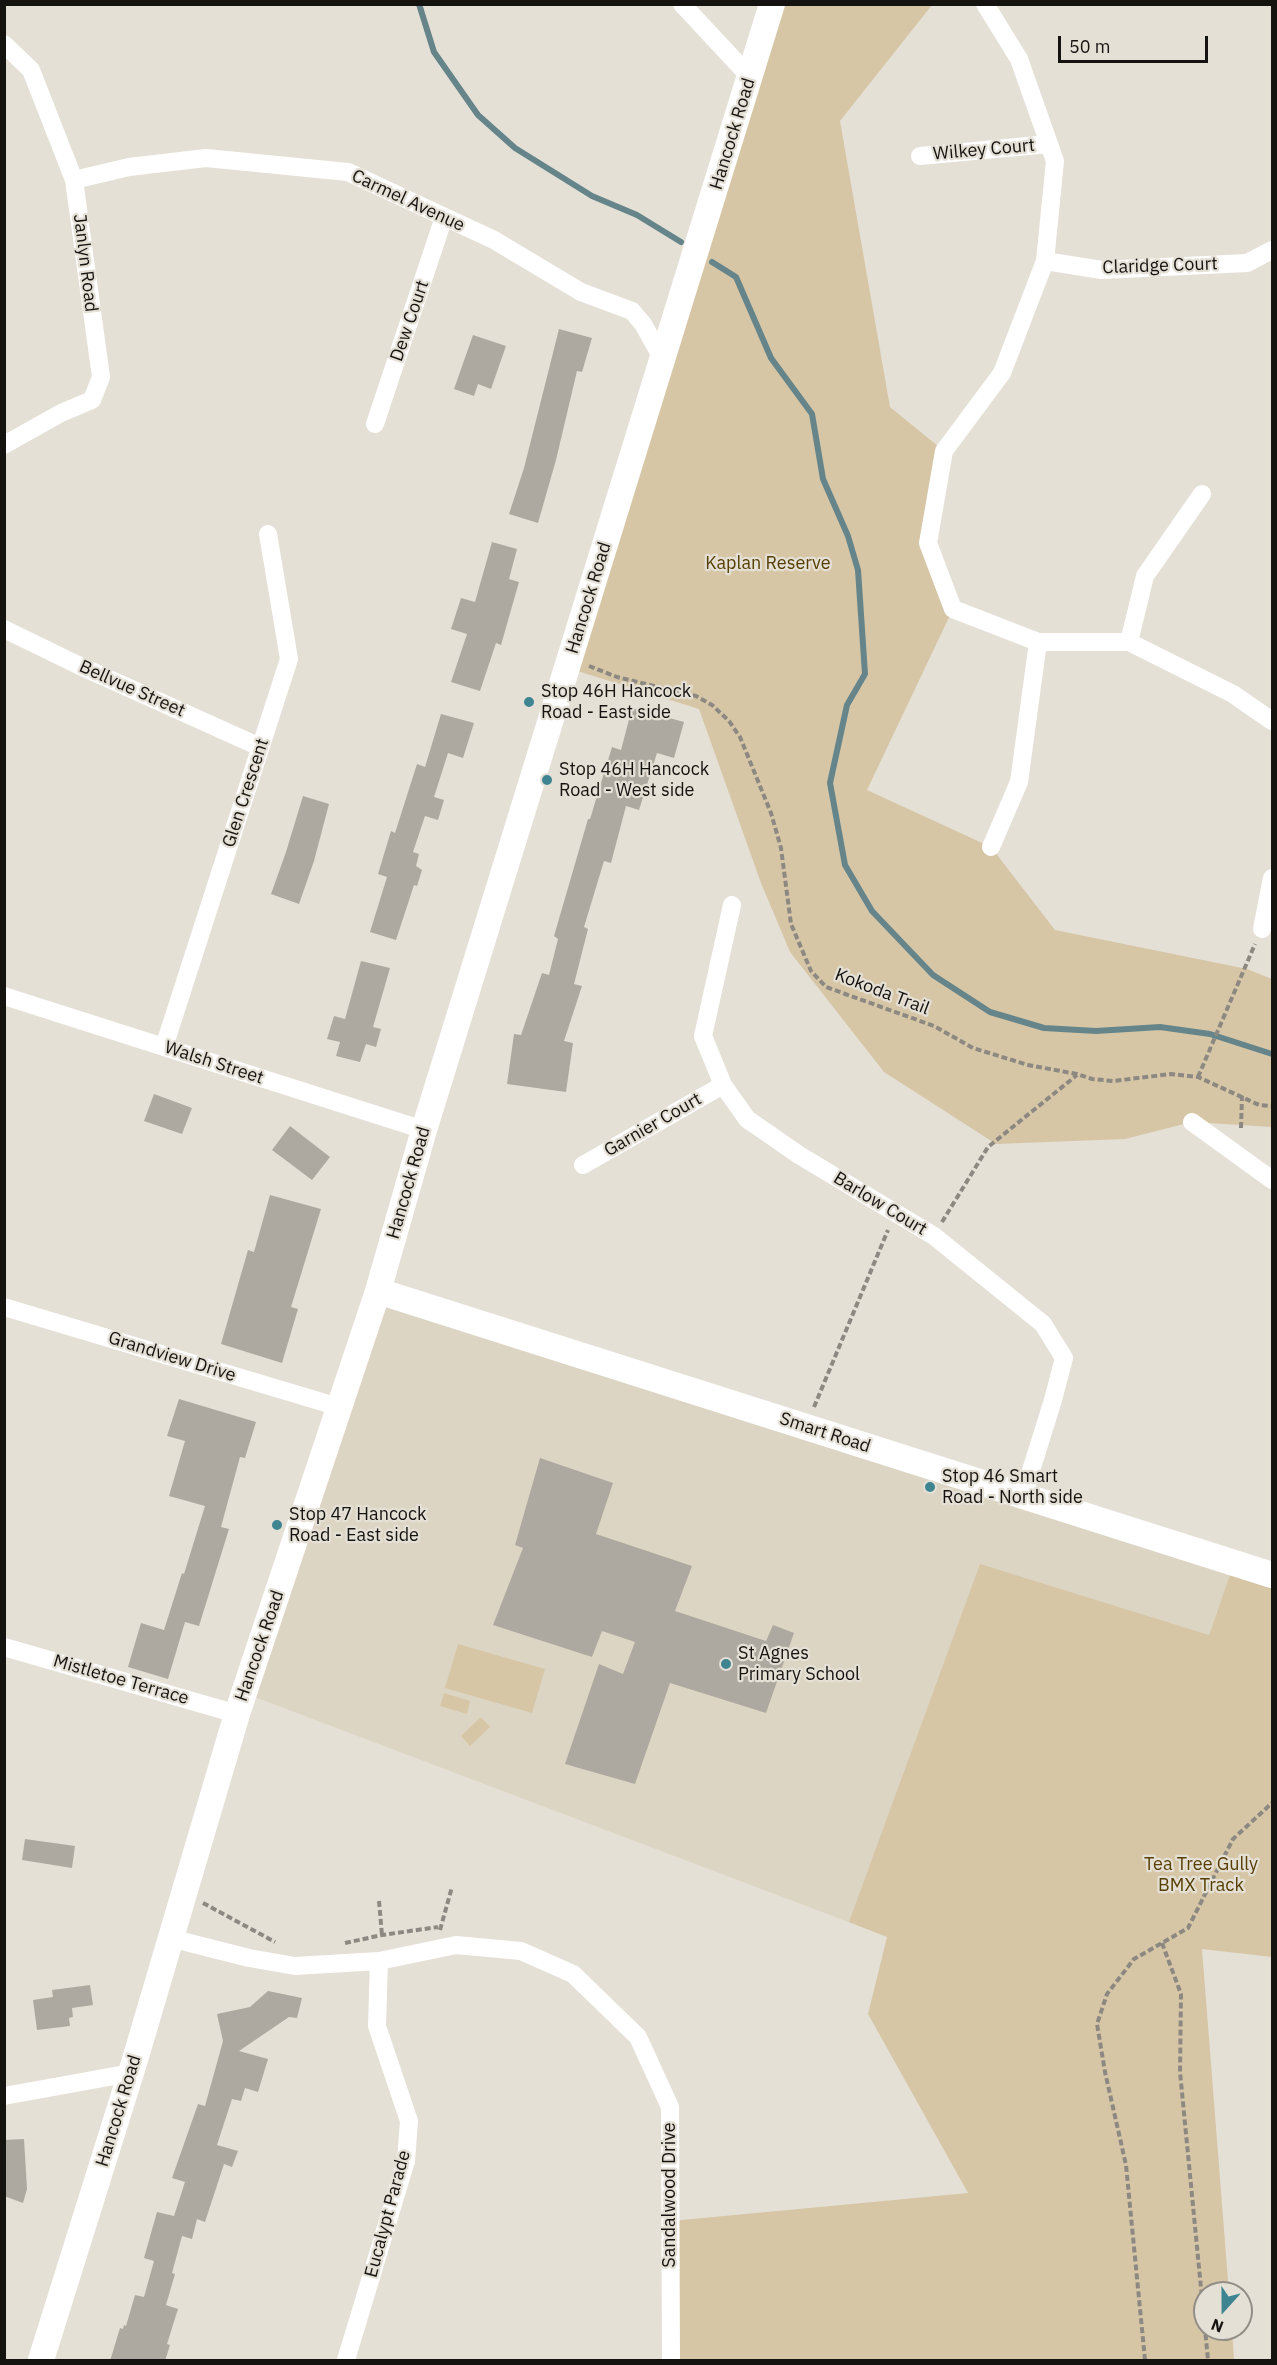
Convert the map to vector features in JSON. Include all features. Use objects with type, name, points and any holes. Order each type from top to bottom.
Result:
[{"type":"main road","name":"Hancock Road","points":[[42,2361],[131,2073],[237,1714],[378,1291],[424,1130],[772,4]]},
{"type":"main road","name":"Smart Road","points":[[378,1291],[1272,1575]]},
{"type":"street","points":[[682,4],[750,76]]},
{"type":"street","points":[[984,6],[1019,59],[1055,161],[1045,261],[1002,373],[944,451],[928,543],[953,609],[1038,642],[1129,642],[1233,694],[1272,721]]},
{"type":"street","name":"Janlyn Road","points":[[4,44],[31,70],[74,180],[101,377],[92,400],[61,413],[4,445]]},
{"type":"street","name":"Wilkey Court","points":[[920,156],[1049,144]]},
{"type":"street","name":"Carmel Avenue","points":[[74,180],[129,167],[206,158],[348,172],[494,240],[581,292],[632,311],[643,324],[663,360]]},
{"type":"street","name":"Dew Court","points":[[375,424],[444,217]]},
{"type":"street","name":"Claridge Court","points":[[1045,261],[1102,270],[1247,263],[1272,250]]},
{"type":"street","points":[[1129,642],[1145,576],[1202,494]]},
{"type":"street","name":"Glen Crescent","points":[[164,1047],[289,659],[268,534]]},
{"type":"street","name":"Bellvue Street","points":[[4,629],[260,747]]},
{"type":"street","points":[[991,847],[1019,782],[1038,642]]},
{"type":"street","points":[[1262,929],[1272,878]]},
{"type":"street","name":"Barlow Court","points":[[732,905],[703,1036],[723,1085],[747,1119],[799,1155],[934,1236],[1043,1324],[1064,1358],[1023,1496]]},
{"type":"street","name":"Walsh Street","points":[[4,996],[424,1130]]},
{"type":"street","name":"Garnier Court","points":[[583,1166],[723,1085]]},
{"type":"street","points":[[1192,1122],[1272,1180]]},
{"type":"street","name":"Grandview Drive","points":[[4,1307],[339,1407]]},
{"type":"street","name":"Mistletoe Terrace","points":[[4,1647],[237,1714]]},
{"type":"street","name":"Sandalwood Drive","points":[[170,1938],[249,1958],[295,1966],[379,1961],[456,1945],[521,1951],[573,1974],[639,2037],[670,2107],[671,2361]]},
{"type":"street","name":"Eucalypt Parade","points":[[346,2361],[406,2161],[408,2121],[377,2026],[379,1961]]},
{"type":"street","points":[[4,2096],[131,2073]]},
{"type":"path","name":"Kokoda Trail","points":[[576,642],[584,663],[598,671],[696,696],[712,705],[729,721],[740,737],[771,813],[781,848],[791,924],[811,971],[826,987],[934,1026],[973,1048],[1028,1065],[1092,1079],[1113,1081],[1171,1074],[1198,1077],[1259,1104],[1272,1106]]},
{"type":"path","points":[[1198,1077],[1262,929]]},
{"type":"path","points":[[934,1236],[988,1147],[1077,1074]]},
{"type":"path","points":[[1241,1128],[1242,1096]]},
{"type":"path","points":[[814,1407],[896,1213]]},
{"type":"path","points":[[1144,2361],[1126,2165],[1105,2072],[1097,2024],[1107,1994],[1134,1959],[1188,1928],[1233,1839],[1272,1803]]},
{"type":"path","points":[[335,1945],[382,1935],[441,1927],[452,1887]]},
{"type":"path","points":[[184,1892],[250,1930],[282,1943]]},
{"type":"path","points":[[379,1901],[382,1935]]},
{"type":"path","points":[[1162,1943],[1181,1994],[1180,2072],[1208,2361]]},
{"type":"shaded area","name":"St Agnes Primary School","points":[[378,1291],[1234,1563],[1078,2009],[244,1693]]},
{"type":"green space","name":"Kaplan Reserve","points":[[772,5],[932,5],[840,121],[890,407],[944,451],[928,543],[953,609],[867,790],[991,847],[1055,930],[1247,969],[1272,979],[1272,1127],[1192,1122],[1125,1139],[996,1144],[884,1072],[790,952],[761,883],[699,709],[568,668]]},
{"type":"green space","name":"Tea Tree Gully BMX Track","points":[[1234,1563],[1272,1575],[1272,1957],[1202,1949],[1228,2281],[1193,2281],[1193,2341],[1233,2341],[1234,2360],[671,2360],[671,2221],[968,2193],[868,2014],[887,1937],[849,1922],[980,1564],[1209,1635]]},
{"type":"green space","points":[[458,1644],[545,1669],[532,1713],[445,1688]]},
{"type":"green space","points":[[444,1693],[470,1701],[467,1714],[440,1706]]},
{"type":"green space","points":[[481,1717],[490,1727],[470,1746],[461,1736]]},
{"type":"building","points":[[559,329],[592,338],[582,372],[577,371],[538,523],[509,514],[524,468]]},
{"type":"building","points":[[473,335],[506,346],[491,389],[478,384],[474,396],[454,389]]},
{"type":"building","points":[[492,542],[517,549],[509,579],[519,582],[501,645],[496,643],[480,691],[451,682],[467,634],[451,629],[461,598],[475,602]]},
{"type":"building","points":[[632,708],[684,722],[674,758],[657,753],[639,810],[626,806],[611,863],[604,861],[584,927],[588,929],[574,984],[582,986],[564,1041],[573,1043],[566,1092],[507,1084],[514,1034],[521,1035],[542,973],[549,975],[558,939],[554,936],[588,819],[590,819],[612,747],[621,750]]},
{"type":"building","points":[[441,714],[474,723],[463,758],[448,753],[434,797],[444,800],[438,820],[425,816],[413,852],[419,854],[416,866],[422,870],[417,886],[414,885],[396,940],[370,932],[387,877],[378,874],[391,831],[395,833],[417,764],[425,767]]},
{"type":"building","points":[[303,796],[329,804],[314,861],[299,904],[271,894]]},
{"type":"building","points":[[361,961],[390,968],[373,1027],[381,1029],[376,1047],[366,1044],[360,1062],[336,1056],[340,1042],[327,1039],[334,1016],[345,1019]]},
{"type":"building","points":[[154,1094],[192,1108],[182,1134],[144,1121]]},
{"type":"building","points":[[290,1126],[330,1157],[312,1180],[272,1150]]},
{"type":"building","points":[[270,1195],[321,1209],[291,1307],[298,1309],[282,1363],[221,1344],[248,1250],[254,1252]]},
{"type":"building","points":[[179,1399],[256,1422],[245,1458],[240,1457],[221,1527],[229,1529],[199,1626],[185,1622],[168,1679],[128,1667],[141,1623],[164,1630],[205,1506],[169,1496],[185,1441],[167,1436]]},
{"type":"building","points":[[540,1458],[613,1483],[596,1534],[692,1566],[675,1611],[766,1641],[773,1625],[794,1633],[766,1713],[670,1683],[635,1784],[565,1764],[599,1664],[623,1674],[635,1642],[602,1631],[592,1657],[493,1625],[523,1548],[515,1545]]},
{"type":"building","points":[[25,1839],[75,1846],[72,1868],[22,1860]]},
{"type":"building","points":[[90,1985],[93,2005],[72,2008],[73,2017],[69,2018],[70,2026],[37,2030],[33,2000],[53,1997],[52,1990]]},
{"type":"building","points":[[268,1991],[302,1998],[297,2018],[289,2017],[239,2051],[268,2059],[258,2092],[245,2088],[241,2101],[232,2099],[217,2145],[238,2151],[232,2167],[224,2164],[205,2222],[197,2219],[192,2239],[182,2236],[166,2305],[178,2309],[167,2344],[170,2345],[165,2361],[110,2361],[120,2328],[123,2329],[124,2325],[126,2326],[135,2295],[144,2297],[154,2261],[144,2258],[157,2212],[174,2216],[185,2182],[172,2178],[198,2104],[205,2106],[223,2041],[217,2014],[250,2007]]},
{"type":"building","points":[[24,2139],[27,2189],[23,2203],[4,2196],[4,2140]]},
{"type":"waterway","points":[[419,4],[434,52],[478,115],[515,148],[592,196],[637,215],[681,242]]},
{"type":"waterway","points":[[712,262],[736,277],[771,358],[812,414],[823,479],[848,536],[858,570],[865,674],[847,705],[830,783],[845,865],[872,911],[933,975],[990,1012],[1044,1028],[1096,1031],[1160,1027],[1210,1034],[1272,1054]]},
{"type":"place","name":"Stop 46H Hancock Road - East side","points":[[529,702]]},
{"type":"place","name":"Stop 46H Hancock Road - West side","points":[[547,780]]},
{"type":"place","name":"Stop 46 Smart Road - North side","points":[[930,1487]]},
{"type":"place","name":"Stop 47 Hancock Road - East side","points":[[277,1525]]},
{"type":"place","name":"St Agnes Primary School","points":[[726,1664]]}]
